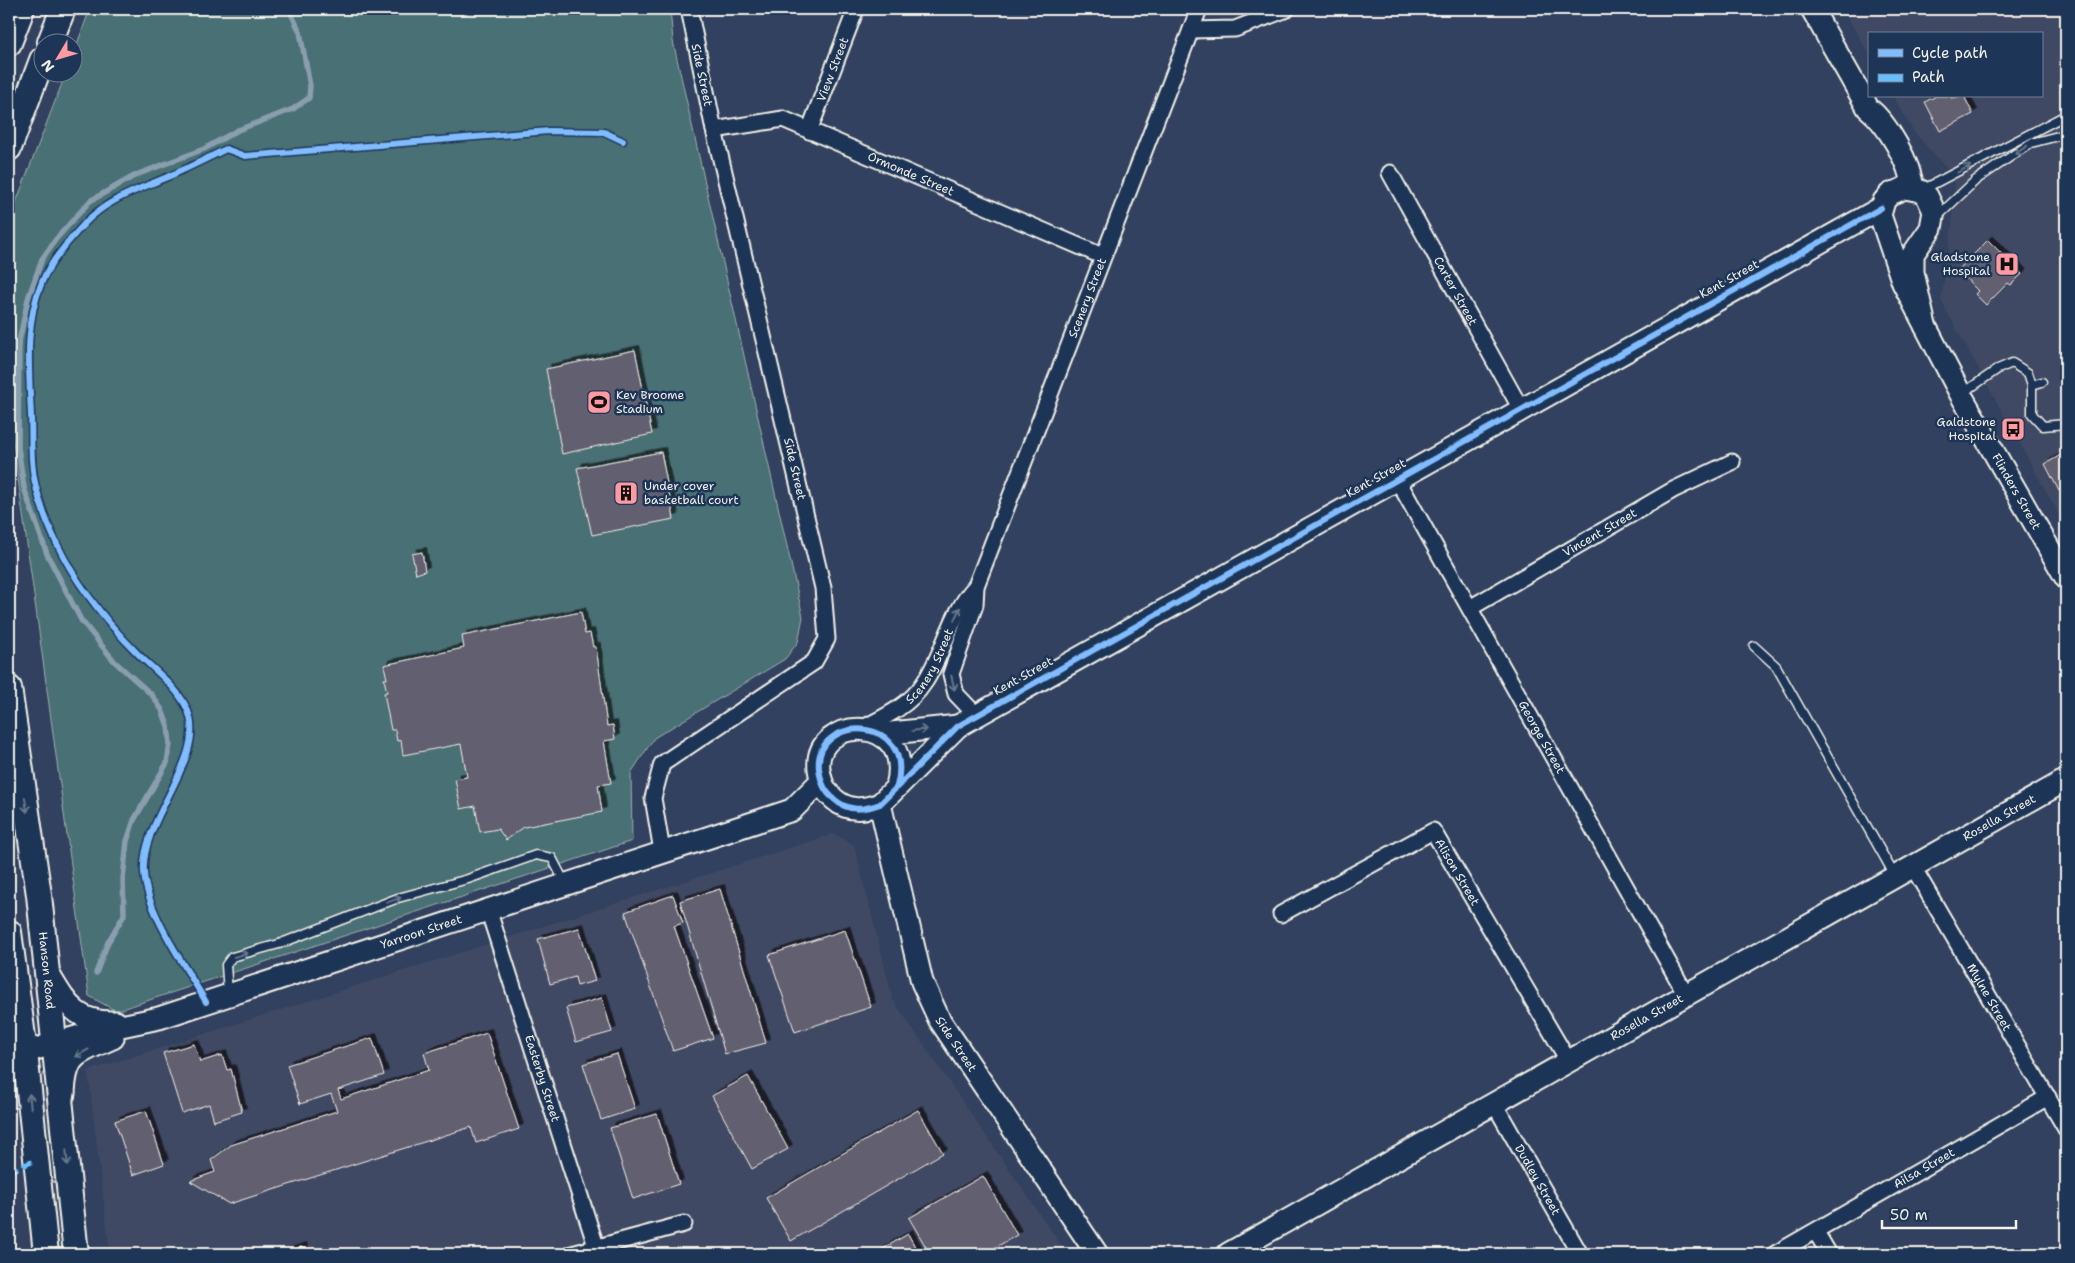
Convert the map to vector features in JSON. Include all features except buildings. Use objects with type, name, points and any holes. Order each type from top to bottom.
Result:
[{"type":"main road","points":[[9,43],[22,9]]},
{"type":"main road","points":[[54,32],[63,9]]},
{"type":"main road","points":[[9,148],[34,82]]},
{"type":"main road","name":"Hanson Road","points":[[9,688],[39,896],[64,1116],[76,1254]]},
{"type":"main road","points":[[9,932],[17,1054],[46,1254]]},
{"type":"street","name":"Side Street","points":[[662,851],[653,798],[662,764],[814,662],[827,639],[823,588],[714,130],[689,9]]},
{"type":"street","name":"View Street","points":[[809,131],[856,9]]},
{"type":"street","name":"Scenery Street","points":[[977,716],[956,694],[951,674],[975,605],[976,586],[1102,256],[1200,9]]},
{"type":"street","points":[[1191,30],[1235,29],[1287,9]]},
{"type":"street","name":"Flinders Street","points":[[1812,9],[1868,108],[1878,116],[1889,132],[1911,173],[1917,190],[1932,203],[1930,227],[1913,254],[1914,272],[1925,326]]},
{"type":"street","name":"Flinders Street","points":[[1868,108],[1868,116],[1892,167],[1894,178],[1885,216],[1903,284],[1961,394],[2066,578]]},
{"type":"street","name":"Ormonde Street","points":[[714,130],[783,120],[1102,256]]},
{"type":"street","name":"Carter Street","points":[[1390,173],[1521,409]]},
{"type":"street","points":[[1917,190],[1905,188],[1885,216],[1901,242],[1918,240],[1930,227]]},
{"type":"street","name":"Kent Street","points":[[897,786],[958,726],[1855,221],[1885,216]]},
{"type":"street","name":"Vincent Street","points":[[1470,608],[1673,490],[1732,462]]},
{"type":"street","name":"George Street","points":[[1397,479],[1686,996]]},
{"type":"street","name":"Scenery Street","points":[[872,731],[924,684],[964,598],[976,586]]},
{"type":"street","name":"Kent Street","points":[[872,731],[958,726]]},
{"type":"street","points":[[848,730],[872,731],[892,744],[899,757],[900,772],[897,786],[890,796],[880,804],[867,809],[852,809],[838,804],[828,794],[821,781],[819,765],[823,750],[833,737],[848,730]]},
{"type":"street","name":"Rosella Street","points":[[1228,1254],[1495,1105],[2066,780]]},
{"type":"street","name":"Yarroon Street","points":[[17,1054],[93,1032],[159,1018],[662,851],[792,810],[821,781]]},
{"type":"street","name":"Side Street","points":[[880,804],[922,982],[939,1019],[1097,1254]]},
{"type":"street","name":"Alison Street","points":[[1281,914],[1433,831],[1569,1062]]},
{"type":"street","name":"Mylne Street","points":[[1904,872],[2048,1097],[2066,1129]]},
{"type":"street","name":"Easterby Street","points":[[488,909],[596,1246]]},
{"type":"street","points":[[48,973],[70,1008],[88,1019],[113,1022],[159,1018]]},
{"type":"street","points":[[64,1116],[65,1072],[72,1059],[82,1052],[159,1018]]},
{"type":"street","name":"Ailsa Street","points":[[1775,1254],[2048,1097]]},
{"type":"street","name":"Dudley Street","points":[[1495,1105],[1580,1254]]},
{"type":"street","points":[[572,1254],[596,1246],[684,1224]]},
{"type":"street","points":[[1816,1232],[1829,1254]]},
{"type":"lane","points":[[1917,190],[2066,114]]},
{"type":"lane","points":[[1930,227],[1976,180],[2031,143],[2066,134]]},
{"type":"lane","points":[[1961,394],[1998,369],[2012,363],[2028,373],[2032,385],[2032,414],[2043,426],[2066,424]]},
{"type":"lane","points":[[2032,385],[2042,382]]},
{"type":"lane","points":[[1754,646],[1776,666],[1904,872]]},
{"type":"lane","points":[[229,995],[226,965],[232,957],[279,944],[398,898],[468,879],[536,855],[552,858],[565,883]]},
{"type":"shaded area","name":"Gladstone Hospital","points":[[1843,9],[2066,9],[2066,527],[1941,301],[1952,227],[1955,178],[1913,131],[1894,98],[2042,98],[2042,32],[1868,32],[1868,52]]},
{"type":"shaded area","points":[[834,834],[854,845],[893,1000],[1067,1254],[110,1254],[88,1071]]},
{"type":"green space","points":[[90,9],[670,9],[673,41],[803,617],[798,642],[785,659],[654,738],[631,773],[632,841],[116,1011],[89,996],[9,413],[9,252],[13,210],[63,82],[82,82],[82,32]]},
{"type":"waterway","points":[[96,973],[108,942],[124,915],[123,879],[127,841],[134,820],[167,763],[170,744],[168,726],[162,710],[152,695],[115,662],[81,620],[47,554],[24,488],[18,447],[19,342],[28,299],[42,259],[56,239],[90,201],[136,175],[204,149],[238,130],[293,109],[309,98],[310,86],[300,32],[289,9]]},
{"type":"marked path","points":[[9,1172],[36,1160]]},
{"type":"cycle path","points":[[206,1002],[159,921],[146,888],[144,872],[146,852],[152,832],[189,749],[191,729],[188,711],[173,687],[117,632],[79,582],[50,529],[34,478],[29,347],[32,314],[45,275],[73,236],[102,208],[122,196],[181,171],[226,149],[245,156],[549,131],[604,132],[623,141]]},
{"type":"cycle path","points":[[897,786],[899,762],[892,745],[879,734],[863,730],[846,731],[831,738],[821,751],[820,774],[824,786],[831,796],[839,803],[856,809],[880,804],[958,726],[1881,208]]},
{"type":"place","name":"Gladstone Hospital","points":[[2007,264]]},
{"type":"place","name":"Kev Broome Stadium","points":[[599,402]]},
{"type":"place","name":"Galdstone Hospital","points":[[2013,429]]},
{"type":"place","name":"Under cover basketball court","points":[[626,493]]}]
